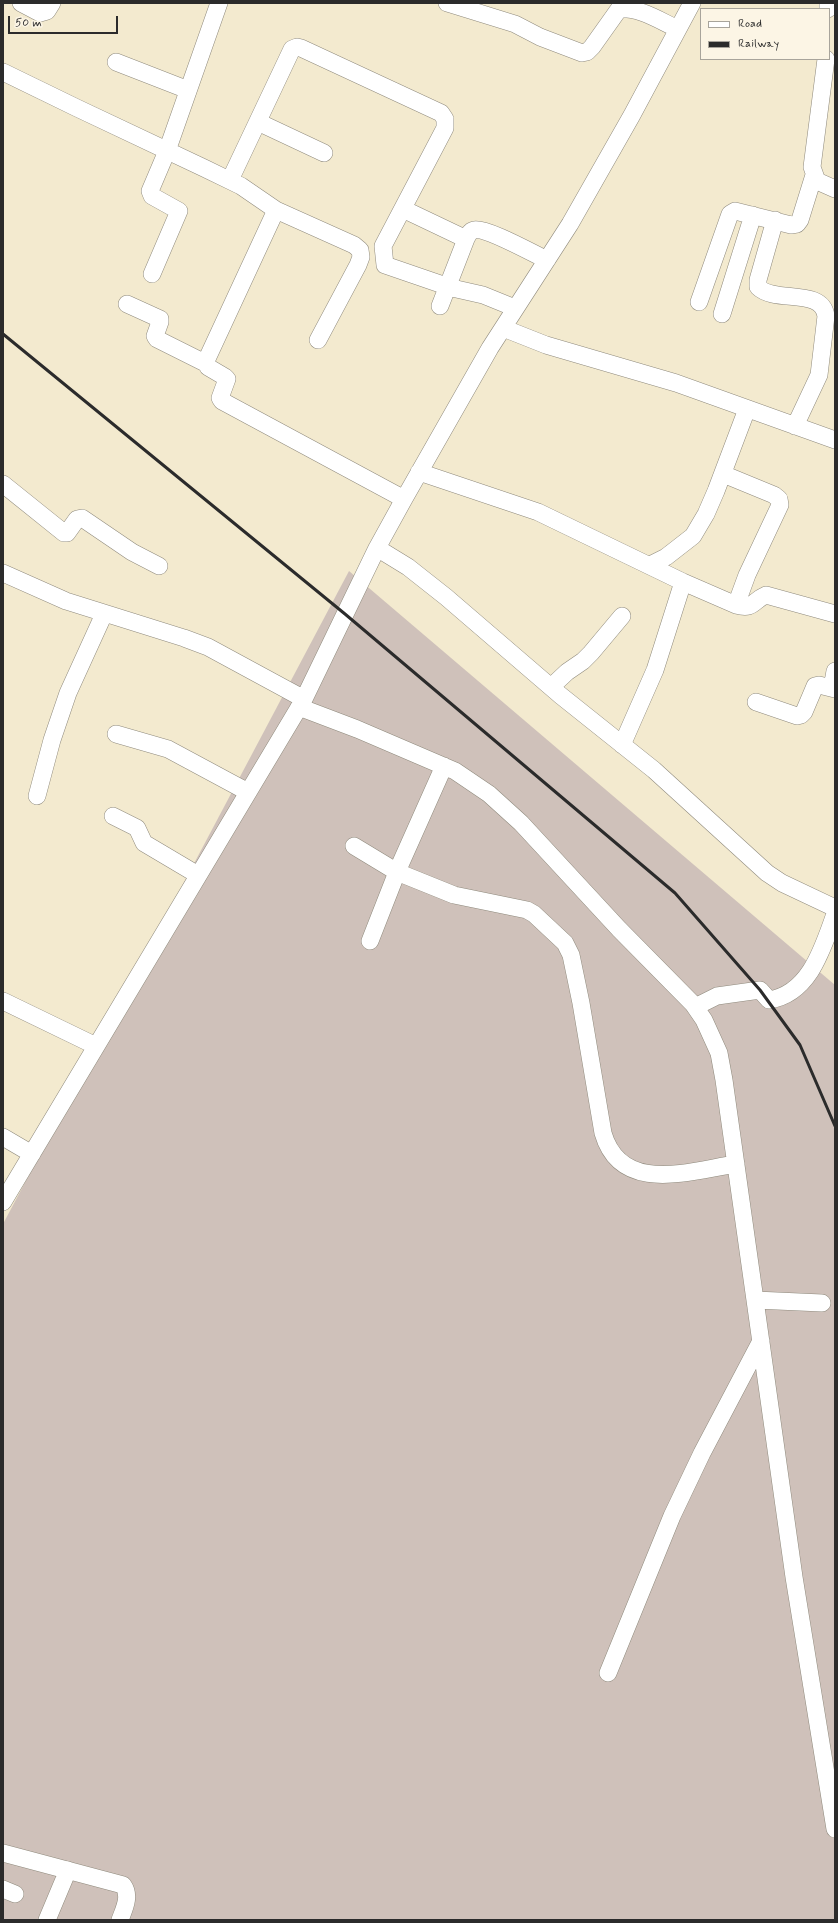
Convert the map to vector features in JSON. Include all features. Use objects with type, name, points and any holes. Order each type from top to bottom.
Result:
[{"type":"street","points":[[20,3],[40,13],[47,11],[52,3]]},
{"type":"street","points":[[152,274],[179,211],[150,194],[167,151],[218,3]]},
{"type":"street","points":[[447,3],[515,24],[540,37],[582,53],[587,52],[592,47],[619,9],[636,10],[678,29]]},
{"type":"street","points":[[3,1202],[301,703],[377,548],[419,472],[515,308],[570,224],[632,115],[692,3]]},
{"type":"street","points":[[230,180],[292,49],[297,47],[440,113],[445,119],[445,128],[383,246],[385,264],[447,287],[483,295],[515,308]]},
{"type":"street","points":[[116,62],[188,90]]},
{"type":"street","points":[[829,65],[812,167],[817,181],[835,189]]},
{"type":"street","points":[[3,72],[230,180],[276,210],[354,245],[360,250],[361,257],[358,265],[318,340]]},
{"type":"street","points":[[258,122],[324,153]]},
{"type":"street","points":[[699,302],[730,214],[735,211],[791,225],[797,224],[800,220],[814,175]]},
{"type":"street","points":[[403,209],[466,239]]},
{"type":"street","points":[[207,364],[276,210]]},
{"type":"street","points":[[722,314],[753,215]]},
{"type":"street","points":[[775,220],[758,280],[758,287],[763,292],[771,294],[813,300],[828,304],[825,309],[826,316],[819,375],[796,426]]},
{"type":"street","points":[[440,306],[466,239],[469,233],[474,230],[483,230],[546,260]]},
{"type":"street","points":[[127,304],[160,319],[155,336],[157,339],[207,364],[227,379],[220,395],[222,401],[404,499]]},
{"type":"street","points":[[503,328],[546,345],[676,383],[835,440]]},
{"type":"street","points":[[650,565],[666,557],[693,536],[706,514],[723,474],[747,409]]},
{"type":"street","points":[[419,472],[538,512],[683,582],[744,608],[751,606],[761,597],[771,595],[835,614]]},
{"type":"street","points":[[723,474],[774,496],[779,499],[780,505],[747,575],[736,605]]},
{"type":"street","points":[[3,484],[64,533],[67,533],[77,519],[82,518],[132,552],[159,566]]},
{"type":"street","points":[[377,548],[408,568],[446,597],[551,687],[654,770],[767,873],[782,883],[835,908]]},
{"type":"street","points":[[3,573],[66,602],[184,638],[208,647],[301,703],[357,729],[444,766],[478,785],[521,823],[613,923],[682,992],[704,1020],[719,1053],[724,1080],[794,1577],[835,1829]]},
{"type":"street","points":[[622,745],[655,670],[683,582]]},
{"type":"street","points":[[37,796],[52,740],[68,693],[104,614]]},
{"type":"street","points":[[551,687],[567,672],[583,661],[622,616]]},
{"type":"street","points":[[756,702],[797,716],[801,715],[804,712],[815,686],[819,685],[834,688],[835,671]]},
{"type":"street","points":[[116,734],[168,749],[248,792]]},
{"type":"street","points":[[370,941],[397,872],[444,766]]},
{"type":"street","points":[[113,816],[137,828],[144,843],[198,876]]},
{"type":"street","points":[[354,846],[397,872],[454,895],[527,910],[534,914],[564,942],[571,956],[581,1003],[603,1133],[607,1146],[613,1156],[628,1168],[644,1174],[660,1176],[736,1164]]},
{"type":"street","points":[[695,1007],[718,996],[760,990],[769,1000],[779,999],[798,987],[816,962],[835,914]]},
{"type":"street","points":[[3,1001],[96,1046]]},
{"type":"street","points":[[3,1137],[32,1154]]},
{"type":"street","points":[[755,1300],[822,1303]]},
{"type":"street","points":[[608,1673],[672,1516],[702,1453],[761,1341]]},
{"type":"street","points":[[3,1853],[123,1885],[126,1889],[127,1899],[120,1920]]},
{"type":"street","points":[[46,1920],[68,1870]]},
{"type":"shaded area","points":[[349,571],[835,985],[835,1920],[3,1920],[3,1224]]},
{"type":"railway","points":[[3,334],[345,614],[675,893],[760,990],[800,1045],[835,1126]]}]
